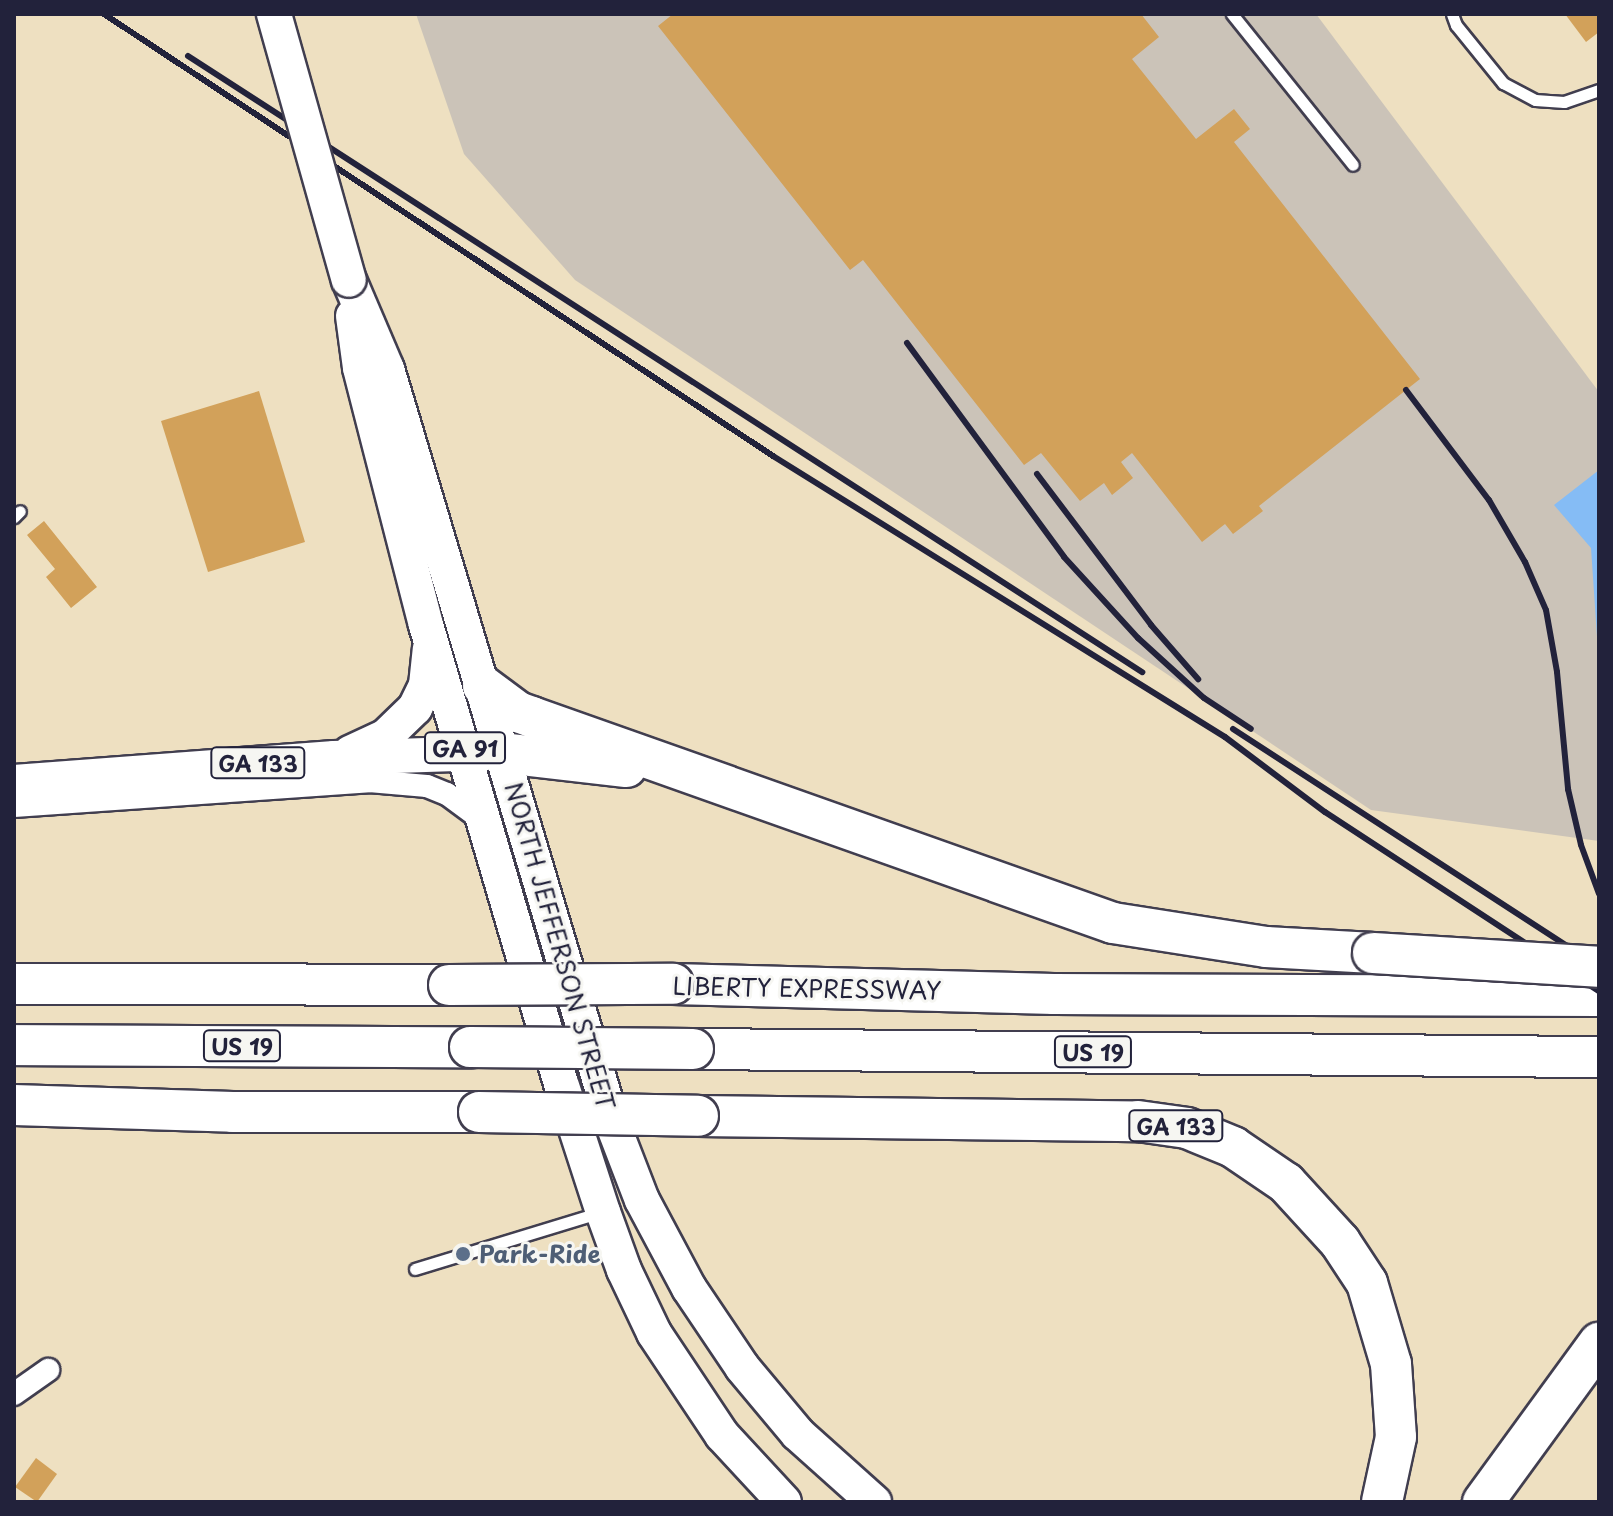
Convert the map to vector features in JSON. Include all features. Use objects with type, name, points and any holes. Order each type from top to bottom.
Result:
[{"type":"highway","points":[[483,686],[518,712],[1113,923],[1266,947],[1599,967]]},
{"type":"highway","points":[[485,753],[690,773]]},
{"type":"highway","name":"LIBERTY EXPRESSWAY","points":[[14,984],[673,984],[1054,994],[1599,996]]},
{"type":"highway","name":"US 19","points":[[14,1045],[1599,1057]]},
{"type":"highway","name":"GA 133","points":[[14,1105],[233,1112],[479,1112],[1138,1121],[1187,1128],[1233,1147],[1286,1183],[1340,1242],[1367,1283],[1391,1364],[1396,1437],[1382,1502]]},
{"type":"highway","points":[[1483,1502],[1599,1343]]},
{"type":"main road","name":"NORTH JEFFERSON STREET","points":[[274,14],[349,280],[387,369],[483,686],[487,824],[562,1086],[603,1212],[624,1270],[654,1333],[722,1435],[784,1502]]},
{"type":"main road","name":"NORTH JEFFERSON STREET","points":[[349,280],[360,368],[426,625],[485,753],[613,1125],[642,1200],[689,1288],[742,1367],[798,1434],[874,1502]]},
{"type":"main road","points":[[334,758],[385,737],[415,708],[430,670],[426,625]]},
{"type":"main road","name":"GA 133","points":[[14,782],[334,758],[485,753]]},
{"type":"street","points":[[14,806],[383,782],[427,786],[447,794],[487,824]]},
{"type":"street","points":[[14,1394],[48,1370]]},
{"type":"lane","points":[[1232,14],[1353,165]]},
{"type":"lane","points":[[1452,14],[1456,25],[1503,83],[1535,100],[1564,102],[1599,90]]},
{"type":"lane","points":[[415,1269],[603,1212]]},
{"type":"shaded area","points":[[416,14],[1316,14],[1599,392],[1599,841],[1371,810],[575,280],[464,154]]},
{"type":"water","points":[[1599,470],[1599,666],[1591,548],[1554,505]]},
{"type":"building","points":[[673,14],[1141,14],[1159,37],[1132,59],[1196,139],[1234,109],[1250,129],[1234,142],[1420,379],[1259,506],[1263,511],[1233,534],[1225,524],[1202,542],[1132,453],[1121,462],[1133,478],[1112,495],[1104,483],[1080,501],[1041,453],[1024,465],[863,260],[850,270],[658,26]]},
{"type":"building","points":[[1565,14],[1599,14],[1599,32],[1586,42]]},
{"type":"building","points":[[259,391],[305,542],[208,572],[161,421]]},
{"type":"building","points":[[44,521],[97,587],[71,608],[46,577],[55,569],[27,535]]},
{"type":"building","points":[[36,1458],[57,1474],[37,1502],[15,1487]]},
{"type":"railway","points":[[104,14],[773,456],[1225,737],[1325,812],[1599,991]]},
{"type":"railway","points":[[188,56],[1142,672]]},
{"type":"railway","points":[[907,343],[1064,557],[1138,638],[1204,698],[1251,729]]},
{"type":"railway","points":[[1406,390],[1489,500],[1525,562],[1546,610],[1557,672],[1568,789],[1581,845],[1599,894]]},
{"type":"railway","points":[[1037,474],[1151,625],[1198,679]]},
{"type":"railway","points":[[1233,729],[1599,967]]},
{"type":"place","name":"Park-Ride","points":[[463,1254]]}]
